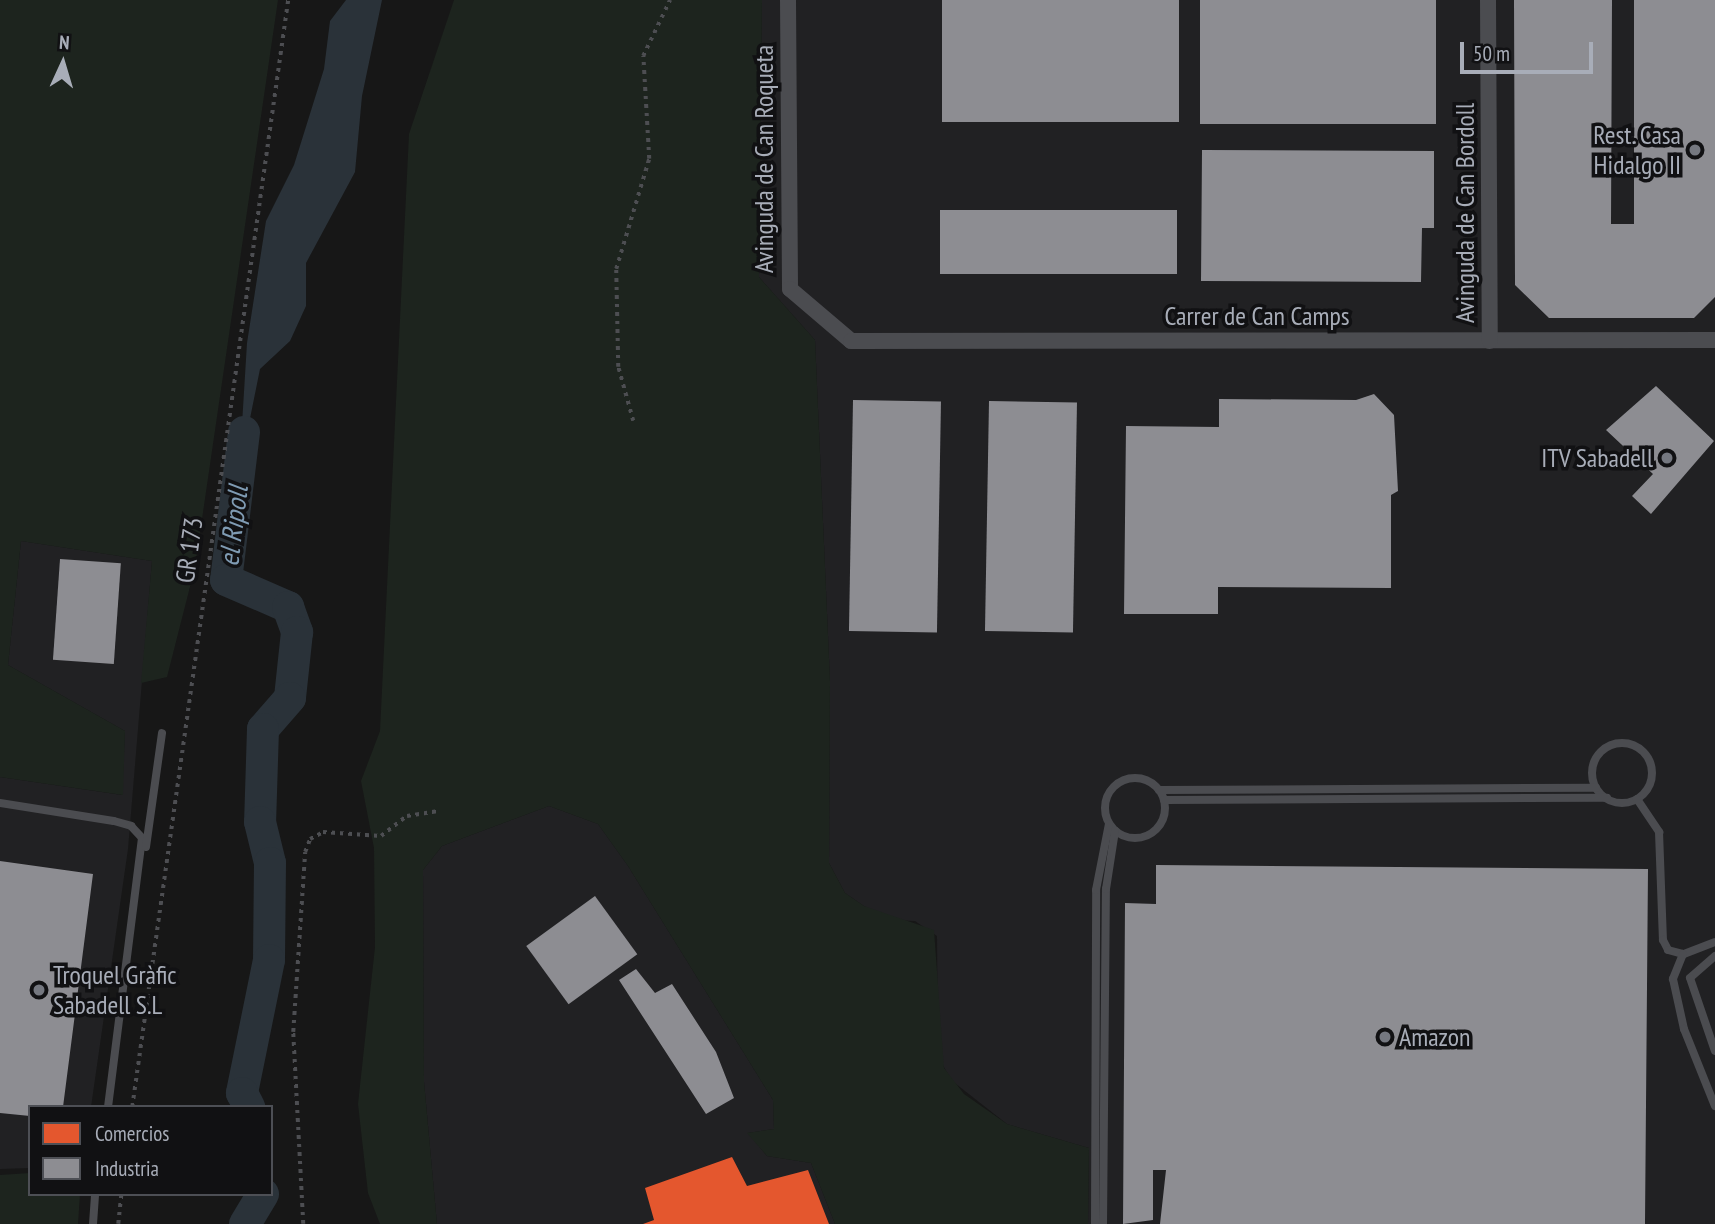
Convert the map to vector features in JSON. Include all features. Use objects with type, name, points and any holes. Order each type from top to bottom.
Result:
[{"type":"street","name":"Avinguda de Can Roqueta","points":[[788,0],[785,257],[790,289],[810,309]]},
{"type":"street","name":"Avinguda de Can Bordoll","points":[[1488,0],[1490,341]]},
{"type":"street","name":"Carrer de Can Camps","points":[[810,309],[851,341],[1715,340]]},
{"type":"lane","points":[[108,1105],[162,733]]},
{"type":"lane","points":[[1607,798],[1596,788],[1592,770],[1599,753],[1625,743],[1644,751],[1653,770],[1637,799]]},
{"type":"lane","points":[[1103,1224],[1106,889],[1112,827],[1107,797],[1119,783],[1138,778],[1159,790],[1596,788]]},
{"type":"lane","points":[[1112,827],[1133,838],[1153,833],[1164,816],[1164,800],[1159,790]]},
{"type":"lane","points":[[1164,800],[1637,799]]},
{"type":"lane","points":[[1637,799],[1659,832],[1663,940],[1668,950],[1683,954],[1715,942]]},
{"type":"lane","points":[[0,803],[131,826],[145,852]]},
{"type":"lane","points":[[1095,1224],[1096,890],[1112,827]]},
{"type":"lane","points":[[1683,954],[1673,979],[1675,996],[1715,1106]]},
{"type":"lane","points":[[1715,956],[1690,978],[1715,1051]]},
{"type":"lane","points":[[93,1224],[95,1196]]},
{"type":"path","name":"GR 173","points":[[132,1105],[288,0]]},
{"type":"path","points":[[633,421],[618,367],[616,269],[649,159],[643,56],[670,0]]},
{"type":"path","points":[[303,1224],[293,1032],[305,852],[310,839],[323,832],[381,836],[407,816],[437,811]]},
{"type":"path","points":[[118,1224],[121,1196]]},
{"type":"shaded area","points":[[0,0],[278,0],[195,567],[167,677],[141,683],[152,561],[21,541],[8,665],[125,731],[123,795],[0,777]]},
{"type":"shaded area","points":[[346,0],[382,0],[362,96],[355,172],[306,263],[306,306],[290,341],[260,369],[239,473],[247,343],[266,221],[294,165],[324,69],[330,21]]},
{"type":"shaded area","points":[[454,0],[762,0],[759,277],[815,340],[830,681],[829,863],[845,893],[864,906],[934,930],[944,1068],[964,1094],[1007,1124],[1089,1148],[1088,1224],[835,1224],[811,1163],[767,1156],[747,1133],[774,1129],[773,1100],[628,866],[598,824],[549,806],[442,846],[423,870],[424,1082],[437,1224],[380,1224],[368,1193],[358,1104],[375,947],[374,848],[361,781],[380,731],[409,134]]},
{"type":"shaded area","points":[[762,0],[1715,0],[1715,1224],[1088,1224],[1089,1148],[1007,1124],[951,1080],[938,1056],[937,936],[915,921],[888,920],[864,906],[845,893],[829,863],[830,681],[815,340],[759,277]]},
{"type":"shaded area","points":[[21,541],[152,561],[128,849],[91,1105],[28,1105],[28,1168],[0,1169],[0,777],[122,795],[125,731],[8,665]]},
{"type":"shaded area","points":[[549,806],[598,824],[628,866],[773,1100],[774,1129],[748,1133],[767,1156],[811,1163],[835,1224],[437,1224],[424,1082],[423,870],[442,846]]},
{"type":"shaded area","points":[[28,1173],[28,1196],[80,1196],[78,1224],[0,1224],[0,1175]]},
{"type":"building: Comercios","points":[[732,1157],[747,1186],[808,1170],[829,1224],[643,1224],[654,1220],[645,1188]]},
{"type":"building: Industria","points":[[942,0],[1179,0],[1179,122],[942,122]]},
{"type":"building: Industria","points":[[1200,0],[1436,0],[1436,124],[1200,124]]},
{"type":"building: Industria","points":[[1514,0],[1612,0],[1611,224],[1634,224],[1634,0],[1715,0],[1715,297],[1694,318],[1549,318],[1515,285]]},
{"type":"building: Industria","points":[[1202,150],[1434,151],[1434,228],[1422,228],[1421,282],[1201,281]]},
{"type":"building: Industria","points":[[940,210],[1177,210],[1177,274],[940,274]]},
{"type":"building: Industria","name":"ITV Sabadell","points":[[1656,386],[1714,441],[1651,514],[1632,496],[1653,474],[1606,430]]},
{"type":"building: Industria","points":[[1374,394],[1394,415],[1398,491],[1391,495],[1391,588],[1218,587],[1218,614],[1124,614],[1126,426],[1219,427],[1219,399],[1356,400]]},
{"type":"building: Industria","points":[[853,400],[941,402],[937,633],[849,631]]},
{"type":"building: Industria","points":[[989,401],[1077,403],[1073,633],[985,631]]},
{"type":"building: Industria","points":[[60,559],[121,563],[114,664],[53,660]]},
{"type":"building: Industria","name":"Troquel Gràfic Sabadell S.L","points":[[0,861],[93,874],[63,1105],[28,1105],[28,1116],[0,1113]]},
{"type":"building: Industria","name":"Amazon","points":[[1156,865],[1648,869],[1645,1224],[1160,1224],[1166,1170],[1153,1170],[1153,1220],[1123,1224],[1125,903],[1156,904]]},
{"type":"building: Industria","points":[[595,896],[637,954],[569,1004],[526,946]]},
{"type":"building: Industria","points":[[636,969],[655,993],[672,984],[716,1052],[734,1098],[706,1114],[619,980]]},
{"type":"waterway","name":"el Ripoll","points":[[244,432],[226,580],[288,607],[297,632],[290,698],[263,729],[260,822],[270,863],[269,960],[242,1093],[248,1105]]},
{"type":"waterway","name":"el Ripoll","points":[[245,1224],[262,1196]]},
{"type":"place","name":"Rest. Casa Hidalgo II","points":[[1695,150]]},
{"type":"place","name":"ITV Sabadell","points":[[1667,458]]},
{"type":"place","name":"Troquel Gràfic Sabadell S.L","points":[[39,990]]},
{"type":"place","name":"Amazon","points":[[1385,1037]]}]
